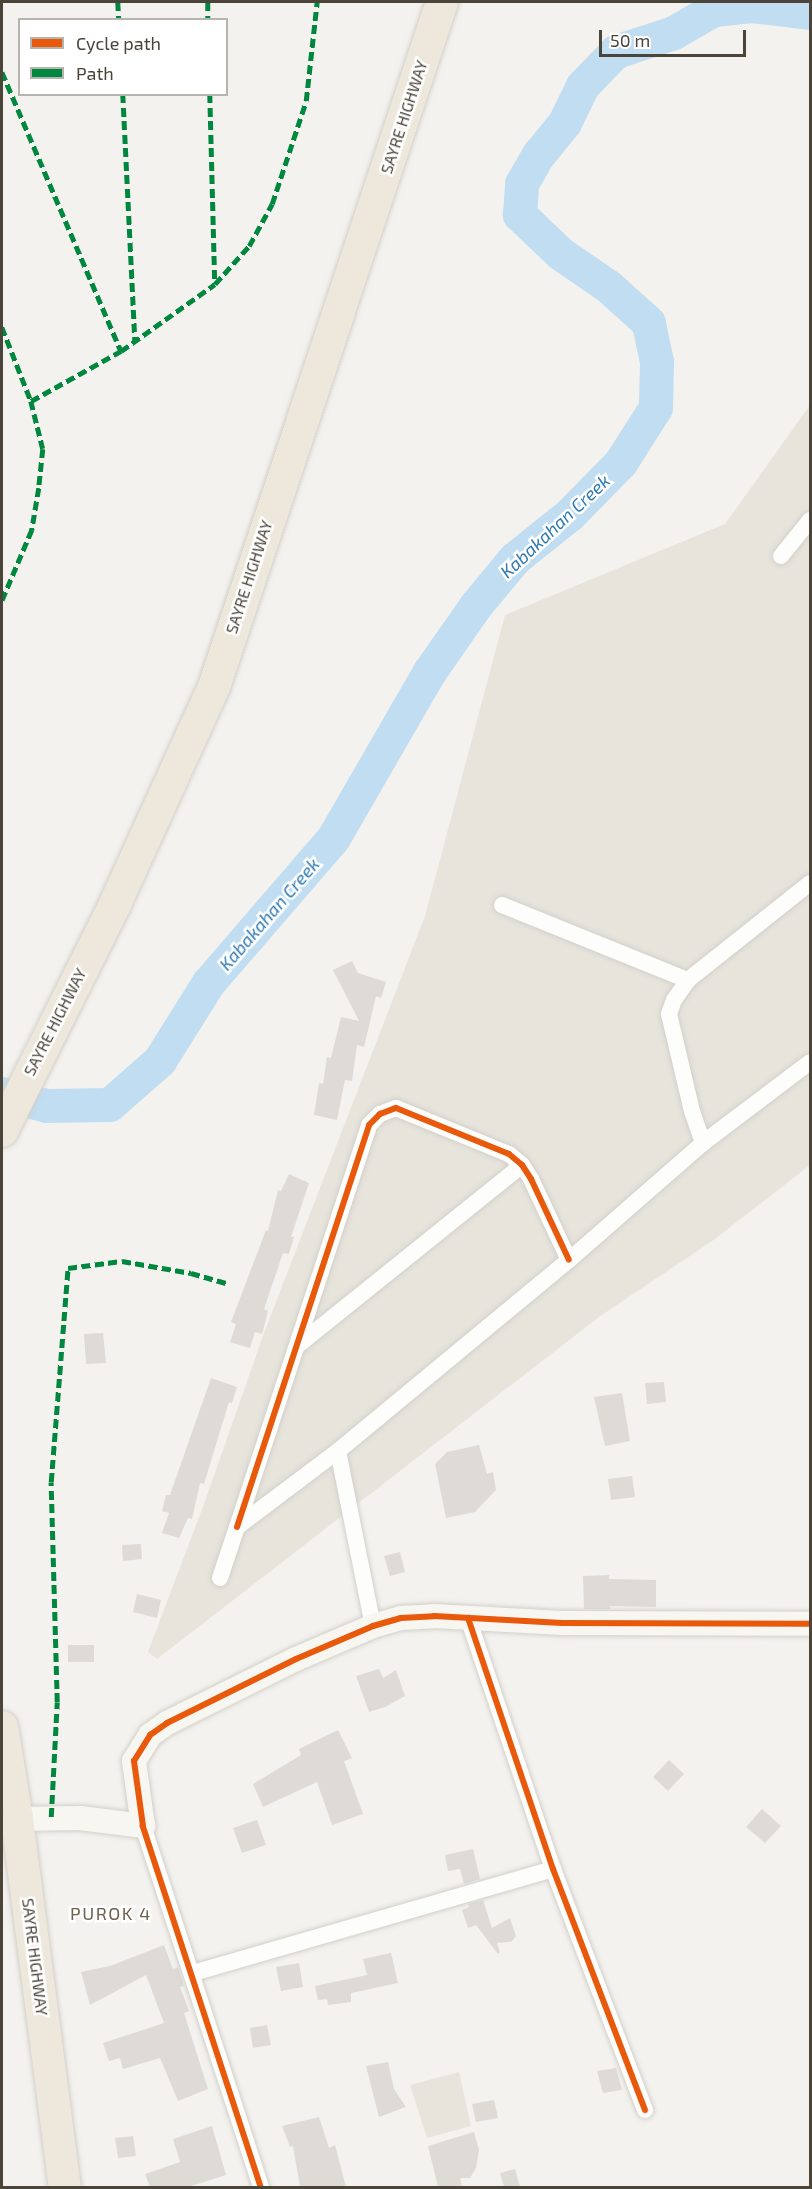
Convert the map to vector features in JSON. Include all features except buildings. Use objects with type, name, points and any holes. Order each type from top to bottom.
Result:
[{"type":"highway","name":"SAYRE HIGHWAY","points":[[2,1131],[41,1048],[115,904],[214,687],[442,2]]},
{"type":"highway","name":"SAYRE HIGHWAY","points":[[3,1745],[17,1819],[65,2187]]},
{"type":"street","points":[[781,556],[810,520]]},
{"type":"street","points":[[703,1143],[692,1111],[669,1014],[674,1000],[688,980],[810,884]]},
{"type":"street","points":[[502,905],[688,980]]},
{"type":"street","points":[[237,1527],[338,1451],[569,1260],[703,1143],[810,1062]]},
{"type":"street","points":[[220,1578],[369,1125],[380,1114],[396,1108],[418,1115],[509,1154],[522,1166],[569,1260]]},
{"type":"street","points":[[297,1346],[522,1166]]},
{"type":"street","points":[[338,1451],[373,1626]]},
{"type":"street","points":[[261,2187],[193,1973],[143,1826],[134,1761],[150,1735],[167,1723],[243,1684],[373,1626],[401,1618],[434,1616],[562,1623],[810,1624]]},
{"type":"street","points":[[468,1618],[553,1869],[645,2110]]},
{"type":"street","points":[[17,1819],[80,1818],[143,1826]]},
{"type":"street","points":[[193,1973],[553,1869]]},
{"type":"shaded area","points":[[810,405],[810,1165],[715,1239],[599,1317],[157,1659],[148,1652],[204,1504],[264,1333],[425,916],[505,615],[725,524]]},
{"type":"shaded area","points":[[459,2072],[471,2126],[427,2138],[410,2085]]},
{"type":"waterway","name":"Kabakahan Creek","points":[[2,1094],[47,1106],[110,1105],[160,1061],[209,983],[334,838],[430,672],[476,606],[515,559],[570,515],[621,463],[656,408],[657,362],[649,323],[609,287],[561,254],[520,215],[522,184],[539,155],[565,123],[583,86],[616,52],[674,33],[714,10],[752,6],[810,13]]},
{"type":"marked path","points":[[118,2],[119,18]]},
{"type":"marked path","points":[[208,2],[208,18]]},
{"type":"marked path","points":[[31,401],[121,351],[215,284],[249,246],[272,204],[306,101],[317,2]]},
{"type":"marked path","points":[[2,72],[121,351]]},
{"type":"marked path","points":[[123,96],[135,341]]},
{"type":"marked path","points":[[210,96],[215,284]]},
{"type":"marked path","points":[[2,327],[31,401],[43,449],[32,530],[2,601]]},
{"type":"marked path","points":[[51,1817],[57,1702],[51,1482],[68,1268],[122,1261],[191,1273],[229,1284]]},
{"type":"cycle path","points":[[237,1527],[369,1125],[380,1114],[396,1108],[509,1154],[522,1165],[531,1179],[569,1260]]},
{"type":"cycle path","points":[[261,2188],[143,1826],[134,1761],[150,1735],[167,1723],[296,1659],[373,1626],[401,1618],[434,1616],[562,1623],[810,1624]]},
{"type":"cycle path","points":[[468,1618],[553,1869],[645,2110]]},
{"type":"district","name":"PUROK 4","points":[[111,1913]]}]
